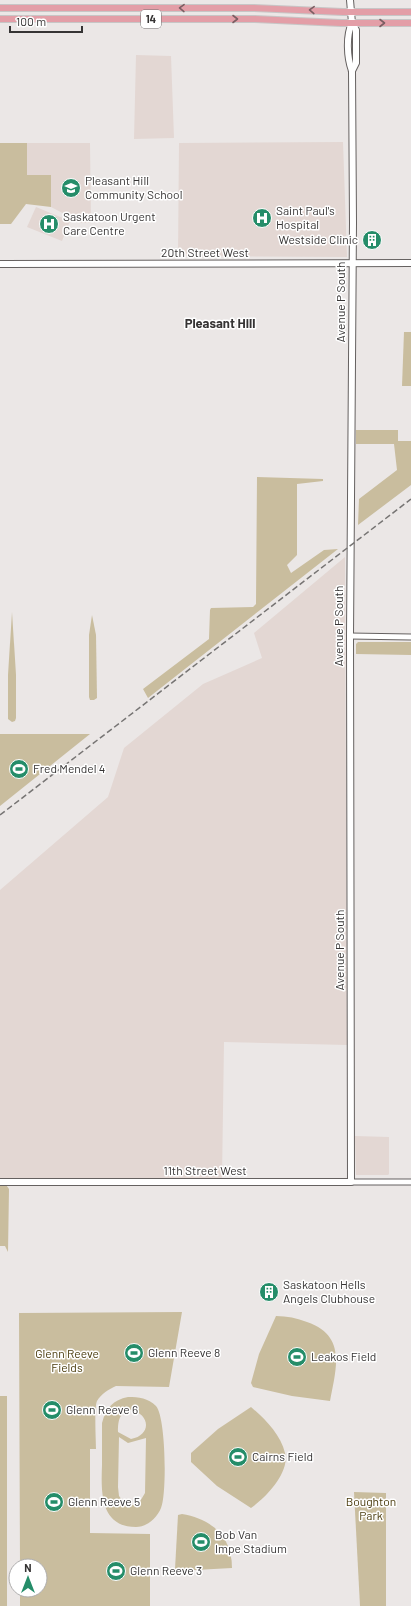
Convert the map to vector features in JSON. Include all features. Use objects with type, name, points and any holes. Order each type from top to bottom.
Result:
[{"type":"main road","name":"Avenue P South","points":[[350,0],[352,23],[349,30],[349,63],[352,71],[350,636],[352,1182]]},
{"type":"main road","name":"14","points":[[0,8],[254,8],[351,12],[411,12]]},
{"type":"main road","name":"14","points":[[0,19],[255,19],[352,23],[411,23]]},
{"type":"main road","name":"20th Street West","points":[[0,264],[411,263]]},
{"type":"main road","name":"11th Street West","points":[[0,1182],[352,1182]]},
{"type":"street","points":[[350,636],[411,637]]},
{"type":"street","name":"11th Street West","points":[[352,1182],[411,1182]]},
{"type":"shaded area","points":[[136,55],[171,56],[174,138],[134,139]]},
{"type":"shaded area","name":"Saint Paul's Hospital","points":[[343,142],[347,257],[178,256],[179,143]]},
{"type":"shaded area","name":"Pleasant Hill Community School","points":[[27,143],[90,143],[91,223],[82,223],[51,207],[51,175],[27,175]]},
{"type":"shaded area","name":"Saskatoon Urgent Care Centre","points":[[36,207],[70,221],[62,241],[27,227]]},
{"type":"shaded area","points":[[345,557],[347,1045],[224,1042],[222,1178],[0,1178],[0,890],[108,797],[124,748],[203,684],[262,658],[254,633]]},
{"type":"shaded area","points":[[355,1136],[389,1137],[388,1175],[356,1175]]},
{"type":"green space","points":[[0,143],[27,143],[27,175],[51,175],[51,207],[26,204],[11,224],[0,224]]},
{"type":"green space","points":[[404,332],[411,332],[411,386],[402,386]]},
{"type":"green space","points":[[356,430],[398,430],[398,441],[411,441],[411,485],[358,525],[359,499],[397,470],[394,444],[356,444]]},
{"type":"green space","points":[[257,477],[323,479],[323,481],[297,484],[297,555],[287,565],[291,573],[324,550],[338,549],[148,698],[143,689],[209,639],[211,608],[253,607],[256,604]]},
{"type":"green space","points":[[12,612],[16,675],[16,718],[15,721],[12,722],[8,719],[8,675]]},
{"type":"green space","points":[[92,615],[96,635],[97,698],[90,700],[89,635]]},
{"type":"green space","points":[[358,642],[411,642],[411,655],[356,654],[356,644]]},
{"type":"green space","points":[[0,734],[90,734],[0,806]]},
{"type":"green space","points":[[4,1182],[9,1189],[8,1252],[5,1246],[0,1246],[0,1183]]},
{"type":"green space","name":"Glenn Reeve Fields","points":[[182,1312],[169,1387],[116,1386],[105,1392],[99,1398],[96,1405],[96,1449],[90,1449],[90,1533],[150,1534],[150,1606],[20,1606],[20,1598],[48,1598],[48,1558],[20,1558],[19,1313]]},
{"type":"green space","name":"Leakos Field","points":[[276,1316],[284,1316],[307,1322],[320,1328],[328,1336],[333,1344],[336,1354],[335,1377],[330,1401],[292,1396],[253,1387],[251,1383],[259,1354]]},
{"type":"green space","points":[[0,1396],[7,1396],[7,1606],[0,1606]]},
{"type":"green space","points":[[123,1398],[140,1398],[153,1403],[156,1406],[162,1425],[164,1439],[165,1472],[161,1508],[157,1515],[148,1524],[140,1527],[124,1525],[115,1521],[109,1515],[103,1496],[102,1423],[108,1409],[118,1400]],"holes":[[[131,1410],[142,1416],[146,1424],[143,1433],[138,1437],[131,1439],[118,1432],[120,1418],[124,1413]],[[119,1437],[128,1443],[146,1438],[145,1493],[139,1503],[133,1505],[125,1504],[119,1496]]]},
{"type":"green space","name":"Cairns Field","points":[[251,1407],[267,1422],[280,1440],[285,1453],[286,1461],[284,1469],[275,1484],[263,1498],[251,1508],[217,1486],[191,1462],[191,1453],[218,1429]]},
{"type":"green space","name":"Boughton Park","points":[[354,1492],[386,1493],[386,1606],[360,1606]]},
{"type":"green space","name":"Bob Van Impe Stadium","points":[[182,1514],[202,1520],[218,1531],[224,1538],[228,1547],[232,1568],[177,1571],[175,1569],[178,1515]]},
{"type":"railway","points":[[0,815],[411,499]]},
{"type":"place","name":"Pleasant Hill Community School","points":[[71,188]]},
{"type":"place","name":"Saint Paul's Hospital","points":[[262,218]]},
{"type":"place","name":"Saskatoon Urgent Care Centre","points":[[49,224]]},
{"type":"place","name":"Westside Clinic","points":[[372,240]]},
{"type":"place","name":"Fred Mendel 4","points":[[19,769]]},
{"type":"place","name":"Saskatoon Hells Angels Clubhouse","points":[[269,1292]]},
{"type":"place","name":"Glenn Reeve 8","points":[[134,1353]]},
{"type":"place","name":"Leakos Field","points":[[297,1357]]},
{"type":"place","name":"Glenn Reeve 6","points":[[52,1410]]},
{"type":"place","name":"Cairns Field","points":[[238,1457]]},
{"type":"place","name":"Glenn Reeve 5","points":[[54,1502]]},
{"type":"place","name":"Bob Van Impe Stadium","points":[[201,1542]]},
{"type":"place","name":"Glenn Reeve 3","points":[[116,1571]]},
{"type":"district","name":"Pleasant Hill","points":[[220,323]]}]
